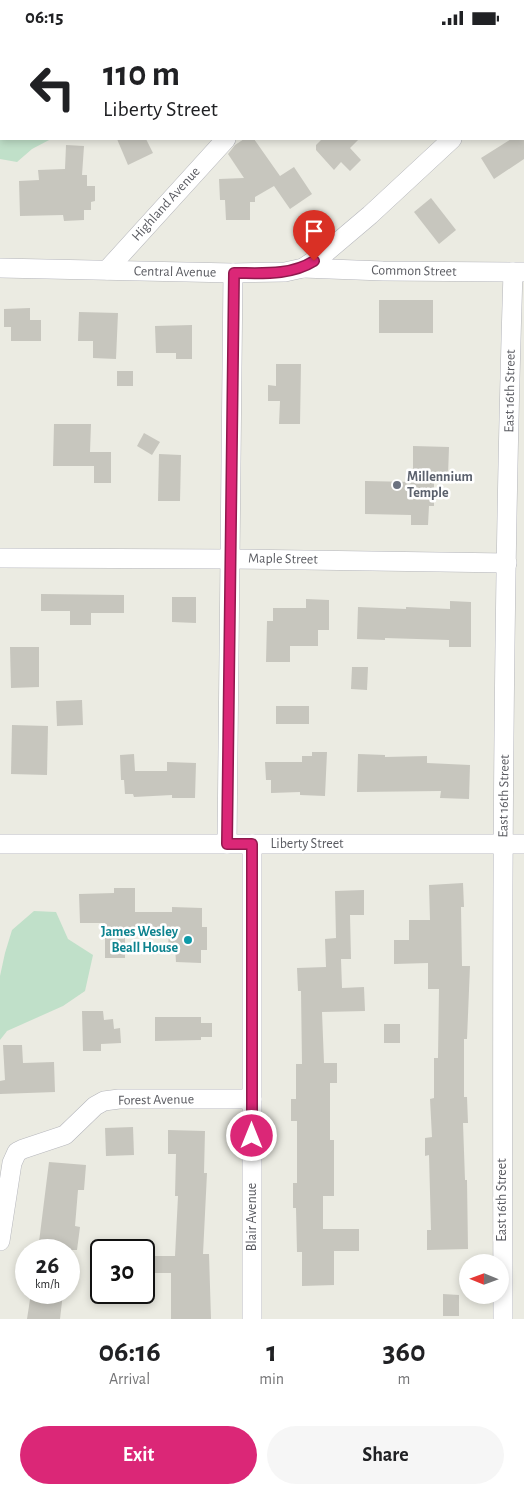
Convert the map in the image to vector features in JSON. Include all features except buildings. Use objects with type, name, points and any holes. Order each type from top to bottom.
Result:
[{"type":"street","name":"Highland Avenue","points":[[107,270],[225,140]]},
{"type":"street","name":"Central Avenue","points":[[0,268],[234,273],[285,272],[303,268],[324,254],[370,215],[451,140]]},
{"type":"street","name":"Common Street","points":[[303,268],[383,271],[519,272]]},
{"type":"street","name":"East 16th Street","points":[[503,1319],[504,844],[507,563],[519,272]]},
{"type":"street","points":[[227,844],[234,273]]},
{"type":"street","name":"Maple Street","points":[[0,558],[507,563]]},
{"type":"street","name":"Liberty Street","points":[[0,844],[524,844]]},
{"type":"street","name":"Blair Avenue","points":[[252,844],[252,1319]]},
{"type":"street","name":"Forest Avenue","points":[[0,1241],[12,1163],[18,1152],[65,1135],[95,1106],[104,1101],[119,1099],[252,1099]]},
{"type":"green space","points":[[0,140],[49,140],[32,149],[17,162],[0,159]]},
{"type":"green space","points":[[34,911],[56,912],[68,939],[93,955],[85,991],[63,1006],[7,1031],[0,1040],[0,976],[5,953],[12,930]]},
{"type":"place","name":"Millennium Temple","points":[[397,485]]},
{"type":"place","name":"James Wesley Beall House","points":[[188,940]]},
{"type":"route","points":[[252,1136],[252,844],[227,844],[234,273],[285,272],[303,268],[314,261]]}]
